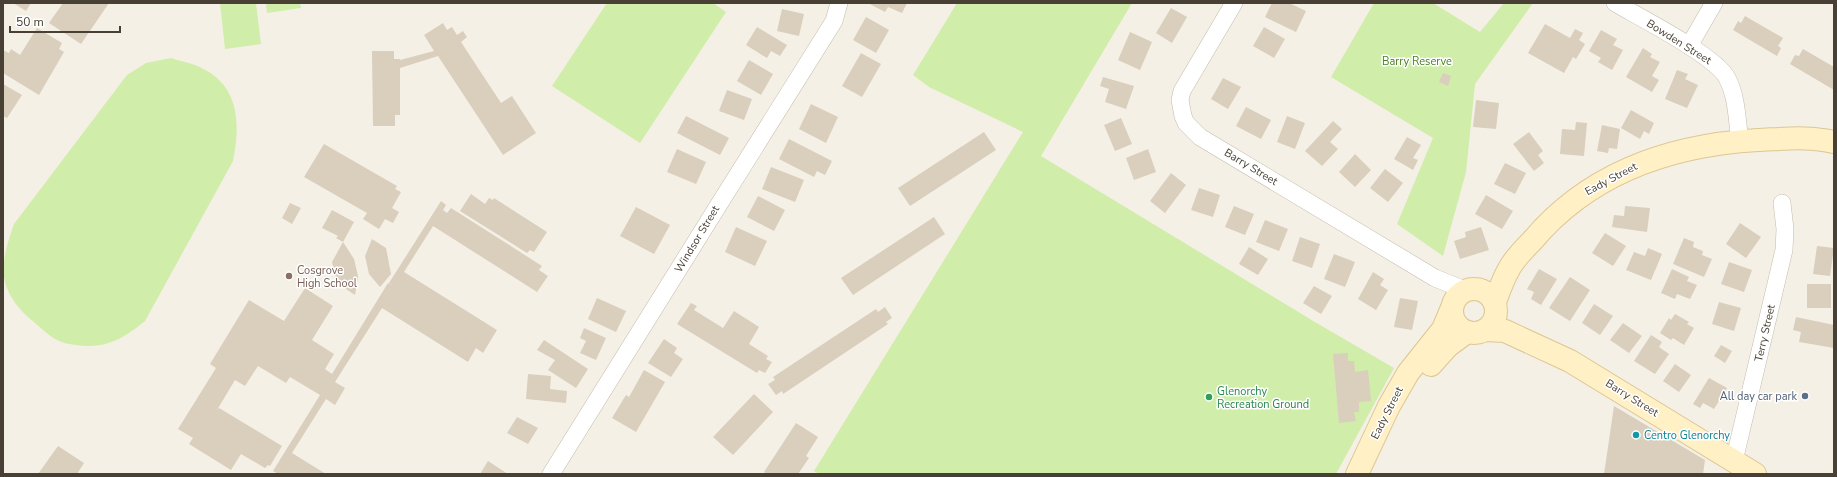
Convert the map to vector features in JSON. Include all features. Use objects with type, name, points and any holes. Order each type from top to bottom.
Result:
[{"type":"street","name":"Windsor Street","points":[[551,474],[834,21],[839,3]]},
{"type":"street","name":"Barry Street","points":[[1234,3],[1182,91],[1181,108],[1186,123],[1200,137],[1435,278],[1456,311],[1487,292],[1495,306],[1570,361],[1742,469]]},
{"type":"street","name":"Bowden Street","points":[[1615,3],[1689,46],[1713,62],[1726,76],[1732,93],[1740,141]]},
{"type":"street","points":[[1689,46],[1714,3]]},
{"type":"street","points":[[1740,141],[1799,139],[1834,142]]},
{"type":"street","name":"Eady Street","points":[[1361,466],[1417,384],[1456,311],[1509,267],[1547,222],[1578,196],[1607,178],[1642,162],[1672,153],[1740,141]]},
{"type":"street","name":"Terry Street","points":[[1742,469],[1784,250],[1786,229],[1782,203]]},
{"type":"street","name":"Eady Street","points":[[1476,331],[1494,321],[1495,306],[1509,267]]},
{"type":"street","points":[[1456,311],[1456,324],[1476,331]]},
{"type":"street","name":"Barry Street","points":[[1476,331],[1505,331],[1570,361]]},
{"type":"green space","points":[[220,3],[256,3],[261,44],[225,49]]},
{"type":"green space","points":[[266,3],[300,3],[301,8],[267,13]]},
{"type":"green space","points":[[607,3],[713,3],[726,12],[640,143],[552,86]]},
{"type":"green space","name":"Glenorchy Recreation Ground","points":[[957,3],[1132,3],[1041,156],[1315,322],[1394,368],[1336,474],[819,474],[814,471],[1023,132],[929,87],[913,75]]},
{"type":"green space","name":"Barry Reserve","points":[[1374,3],[1433,3],[1480,32],[1504,3],[1533,3],[1475,84],[1466,172],[1443,256],[1397,224],[1433,138],[1331,77]]},
{"type":"green space","points":[[171,58],[195,65],[210,72],[221,82],[228,92],[234,104],[236,118],[237,132],[233,161],[145,321],[121,338],[105,344],[87,346],[71,344],[55,339],[24,313],[11,297],[8,290],[4,277],[4,264],[8,243],[14,224],[127,75],[146,63]]},
{"type":"building","points":[[13,3],[31,3],[26,11]]},
{"type":"building","points":[[63,3],[109,3],[81,44],[49,23]]},
{"type":"building","points":[[868,3],[907,3],[902,13],[888,7],[885,12]]},
{"type":"building","points":[[1272,3],[1289,3],[1306,11],[1296,32],[1265,17]]},
{"type":"building","points":[[1171,8],[1187,17],[1172,43],[1156,33]]},
{"type":"building","points":[[782,9],[804,14],[799,36],[777,31]]},
{"type":"building","points":[[1745,16],[1783,38],[1778,46],[1781,48],[1777,56],[1733,30],[1738,21],[1741,23]]},
{"type":"building","points":[[866,17],[889,30],[876,53],[853,40]]},
{"type":"building","points":[[443,23],[447,30],[452,27],[457,35],[463,31],[467,37],[461,42],[501,103],[512,96],[536,133],[503,155],[438,56],[400,68],[400,115],[395,115],[395,126],[373,126],[372,51],[394,51],[394,59],[400,60],[434,51],[424,35]]},
{"type":"building","points":[[1545,24],[1570,38],[1575,29],[1583,33],[1579,40],[1585,44],[1576,59],[1573,57],[1564,73],[1528,53]]},
{"type":"building","points":[[757,27],[787,45],[780,56],[771,51],[767,58],[746,45]]},
{"type":"building","points":[[1264,27],[1285,39],[1274,58],[1253,46]]},
{"type":"building","points":[[37,28],[62,43],[59,49],[64,52],[39,95],[3,73],[3,50],[9,53],[11,49],[20,55]]},
{"type":"building","points":[[1601,30],[1617,39],[1613,45],[1623,50],[1612,70],[1598,62],[1601,58],[1589,51]]},
{"type":"building","points":[[1130,32],[1152,42],[1140,70],[1118,60]]},
{"type":"building","points":[[1643,48],[1652,54],[1650,57],[1660,62],[1652,76],[1659,80],[1652,92],[1626,77]]},
{"type":"building","points":[[1803,49],[1834,67],[1834,90],[1790,64],[1795,55],[1799,56]]},
{"type":"building","points":[[861,53],[881,64],[862,97],[842,86]]},
{"type":"building","points":[[749,60],[773,74],[761,95],[737,81]]},
{"type":"building","points":[[1677,70],[1688,74],[1685,79],[1698,85],[1687,108],[1665,99]]},
{"type":"building","points":[[1443,73],[1451,76],[1448,86],[1439,82]]},
{"type":"building","points":[[1103,77],[1134,86],[1126,109],[1105,102],[1109,89],[1100,86]]},
{"type":"building","points":[[1223,78],[1241,87],[1228,109],[1211,99]]},
{"type":"building","points":[[3,84],[22,95],[7,118],[3,116]]},
{"type":"building","points":[[727,90],[752,99],[744,120],[719,111]]},
{"type":"building","points":[[1476,100],[1499,103],[1496,129],[1473,127]]},
{"type":"building","points":[[811,104],[838,117],[826,143],[799,129]]},
{"type":"building","points":[[1246,107],[1271,120],[1261,139],[1236,126]]},
{"type":"building","points":[[1631,110],[1654,123],[1649,134],[1644,131],[1640,139],[1621,128]]},
{"type":"building","points":[[686,116],[729,138],[720,155],[677,133]]},
{"type":"building","points":[[1287,116],[1305,123],[1295,149],[1277,142]]},
{"type":"building","points":[[1121,118],[1132,144],[1115,151],[1104,125]]},
{"type":"building","points":[[1333,121],[1342,129],[1330,142],[1338,149],[1322,166],[1305,151]]},
{"type":"building","points":[[1576,122],[1587,123],[1584,156],[1560,154],[1562,129],[1575,130]]},
{"type":"building","points":[[1602,125],[1620,129],[1617,149],[1609,148],[1608,153],[1597,151]]},
{"type":"building","points":[[984,132],[996,150],[910,206],[898,188]]},
{"type":"building","points":[[1529,132],[1543,151],[1538,155],[1544,163],[1534,171],[1513,144]]},
{"type":"building","points":[[1407,137],[1421,145],[1413,158],[1418,160],[1413,170],[1394,159]]},
{"type":"building","points":[[789,139],[832,161],[825,175],[817,171],[814,177],[779,159]]},
{"type":"building","points":[[324,144],[397,186],[395,189],[401,192],[392,208],[399,212],[393,223],[385,219],[379,229],[363,219],[367,213],[304,177]]},
{"type":"building","points":[[677,149],[706,162],[696,184],[667,172]]},
{"type":"building","points":[[1148,149],[1156,172],[1134,180],[1126,158]]},
{"type":"building","points":[[1355,154],[1371,170],[1355,187],[1339,172]]},
{"type":"building","points":[[1505,163],[1526,173],[1515,194],[1494,184]]},
{"type":"building","points":[[771,167],[804,180],[795,202],[762,189]]},
{"type":"building","points":[[1385,169],[1403,183],[1388,202],[1370,188]]},
{"type":"building","points":[[1171,173],[1186,185],[1165,213],[1150,201]]},
{"type":"building","points":[[1199,188],[1220,195],[1213,217],[1191,210]]},
{"type":"building","points":[[471,194],[485,204],[489,198],[493,200],[494,198],[547,232],[534,252],[530,250],[527,253],[460,211]]},
{"type":"building","points":[[1486,195],[1513,211],[1502,229],[1475,214]]},
{"type":"building","points":[[758,196],[785,210],[774,231],[747,217]]},
{"type":"building","points":[[441,201],[446,205],[443,210],[447,213],[451,208],[542,266],[539,270],[548,276],[537,292],[433,226],[404,272],[497,330],[483,353],[476,348],[468,362],[382,308],[335,382],[345,388],[335,405],[326,399],[292,453],[326,474],[278,474],[273,471],[320,395],[290,377],[286,383],[258,366],[245,386],[235,380],[217,410],[219,408],[282,446],[270,466],[268,465],[265,468],[241,454],[231,470],[189,444],[193,438],[178,429],[216,368],[210,364],[249,300],[284,321],[305,288],[333,306],[312,340],[334,354],[325,369],[332,374],[388,283],[393,286],[389,283]]},
{"type":"building","points":[[290,203],[301,208],[292,224],[282,218]]},
{"type":"building","points":[[1234,206],[1254,214],[1245,235],[1225,227]]},
{"type":"building","points":[[1625,206],[1650,208],[1647,232],[1612,227],[1614,215],[1624,216]]},
{"type":"building","points":[[636,207],[670,225],[654,254],[620,236]]},
{"type":"building","points":[[332,210],[354,222],[343,242],[336,238],[338,236],[322,228]]},
{"type":"building","points":[[934,217],[945,234],[853,295],[841,278]]},
{"type":"building","points":[[1265,220],[1288,229],[1279,251],[1256,242]]},
{"type":"building","points":[[1740,223],[1761,237],[1746,258],[1726,244]]},
{"type":"building","points":[[736,227],[767,241],[755,266],[725,252]]},
{"type":"building","points":[[1481,227],[1489,250],[1460,259],[1454,241],[1466,237],[1465,232]]},
{"type":"building","points":[[1605,233],[1626,246],[1613,266],[1592,253]]},
{"type":"building","points":[[1300,237],[1320,244],[1312,268],[1292,261]]},
{"type":"building","points":[[1684,238],[1694,242],[1693,247],[1703,251],[1702,255],[1712,259],[1704,277],[1673,264]]},
{"type":"building","points":[[372,239],[386,248],[391,274],[380,287],[369,274],[365,256]]},
{"type":"building","points":[[343,242],[354,259],[358,276],[355,295],[337,283],[332,262]]},
{"type":"building","points":[[1817,246],[1834,248],[1830,276],[1813,274]]},
{"type":"building","points":[[1249,247],[1268,259],[1258,275],[1239,264]]},
{"type":"building","points":[[1648,248],[1662,254],[1651,280],[1626,270],[1634,252],[1645,256]]},
{"type":"building","points":[[1334,254],[1355,262],[1345,287],[1324,279]]},
{"type":"building","points":[[1729,262],[1752,270],[1744,292],[1721,284]]},
{"type":"building","points":[[1539,269],[1557,279],[1541,305],[1531,299],[1534,292],[1527,289]]},
{"type":"building","points":[[1672,269],[1689,277],[1687,281],[1697,285],[1690,299],[1677,294],[1675,299],[1661,293]]},
{"type":"building","points":[[1373,272],[1384,279],[1380,285],[1388,290],[1376,310],[1358,299]]},
{"type":"building","points":[[1570,277],[1590,290],[1570,321],[1549,308]]},
{"type":"building","points":[[1807,284],[1831,284],[1831,308],[1807,308]]},
{"type":"building","points":[[1314,286],[1332,296],[1321,314],[1303,303]]},
{"type":"building","points":[[597,298],[626,311],[616,332],[588,319]]},
{"type":"building","points":[[1400,298],[1418,301],[1412,330],[1394,327]]},
{"type":"building","points":[[1719,302],[1741,308],[1734,331],[1712,324]]},
{"type":"building","points":[[691,303],[697,306],[694,310],[723,328],[734,311],[759,327],[749,344],[768,356],[766,359],[772,362],[765,373],[759,370],[757,373],[677,324]]},
{"type":"building","points":[[1594,304],[1613,316],[1600,335],[1582,323]]},
{"type":"building","points":[[885,307],[892,318],[886,322],[888,324],[783,394],[782,391],[776,395],[768,384],[775,380],[773,377],[876,309],[878,312]]},
{"type":"building","points":[[1675,314],[1689,322],[1687,324],[1694,328],[1684,345],[1673,338],[1671,340],[1660,333],[1669,318],[1671,320]]},
{"type":"building","points":[[1796,317],[1834,325],[1834,348],[1799,342],[1801,332],[1793,330]]},
{"type":"building","points":[[1623,323],[1642,336],[1629,353],[1610,340]]},
{"type":"building","points":[[584,328],[606,338],[596,360],[580,353],[586,341],[580,338]]},
{"type":"building","points":[[1651,335],[1662,342],[1659,347],[1669,354],[1655,374],[1634,361]]},
{"type":"building","points":[[664,339],[677,348],[674,353],[683,359],[671,377],[648,363]]},
{"type":"building","points":[[544,340],[588,369],[576,388],[548,370],[555,360],[537,350]]},
{"type":"building","points":[[1721,345],[1732,351],[1725,363],[1714,356]]},
{"type":"building","points":[[1348,353],[1348,361],[1354,361],[1355,372],[1368,370],[1371,401],[1359,402],[1359,412],[1354,412],[1356,421],[1339,423],[1333,354]]},
{"type":"building","points":[[1675,364],[1691,375],[1679,392],[1663,381]]},
{"type":"building","points":[[644,370],[665,382],[636,432],[612,418],[626,395],[629,397]]},
{"type":"building","points":[[528,374],[551,376],[550,389],[567,391],[566,403],[526,399]]},
{"type":"building","points":[[1709,378],[1727,388],[1714,409],[1703,403],[1700,408],[1693,404]]},
{"type":"building","points":[[754,394],[773,412],[733,455],[713,437]]},
{"type":"building","name":"Centro Glenorchy","points":[[1614,406],[1705,460],[1703,474],[1604,474]]},
{"type":"building","points":[[517,417],[538,428],[528,444],[507,433]]},
{"type":"building","points":[[796,423],[818,437],[806,456],[809,458],[798,474],[767,474],[764,472]]},
{"type":"building","points":[[58,446],[84,463],[77,474],[38,474]]},
{"type":"building","points":[[488,461],[508,474],[480,474]]},
{"type":"place","name":"Cosgrove High School","points":[[289,276]]},
{"type":"place","name":"All day car park","points":[[1805,396]]},
{"type":"place","name":"Glenorchy Recreation Ground","points":[[1209,397]]},
{"type":"place","name":"Centro Glenorchy","points":[[1636,435]]}]
